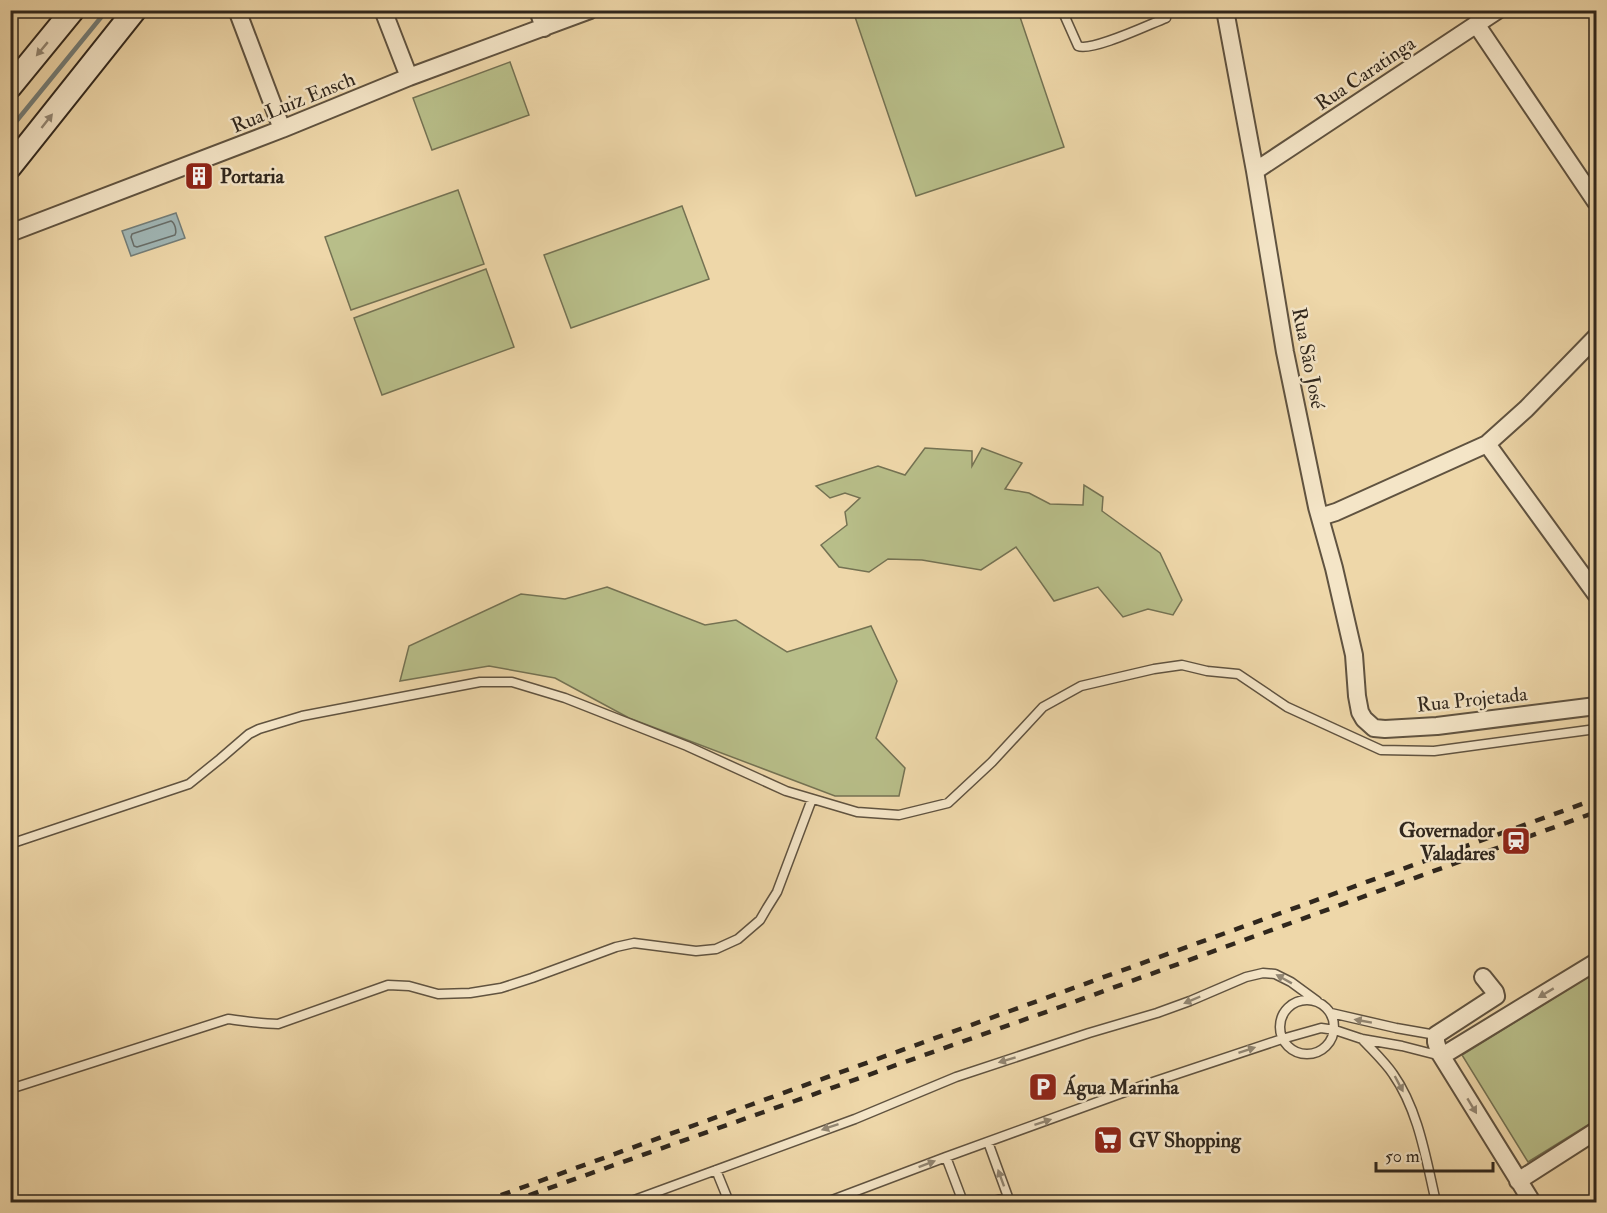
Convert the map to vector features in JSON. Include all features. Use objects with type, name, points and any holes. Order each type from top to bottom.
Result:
[{"type":"main road","points":[[10,87],[73,10]]},
{"type":"main road","points":[[10,167],[135,10]]},
{"type":"street","points":[[237,10],[282,129]]},
{"type":"street","points":[[383,10],[410,77]]},
{"type":"street","points":[[538,10],[544,28]]},
{"type":"street","name":"Rua Luiz Ensch","points":[[10,233],[282,129],[410,77],[590,10]]},
{"type":"street","name":"Rua Caratinga","points":[[1255,171],[1498,10]]},
{"type":"street","name":"Rua São José","points":[[1229,12],[1285,352],[1317,507],[1354,655],[1360,712]]},
{"type":"street","points":[[1476,24],[1596,202]]},
{"type":"street","points":[[1320,517],[1336,512],[1487,444],[1526,410],[1596,337]]},
{"type":"street","points":[[1487,444],[1596,594]]},
{"type":"street","name":"Rua Projetada","points":[[1360,712],[1369,725],[1385,729],[1437,726],[1596,706]]},
{"type":"street","points":[[1442,1056],[1596,962]]},
{"type":"street","points":[[1483,977],[1496,996],[1436,1035],[1436,1042],[1442,1056],[1532,1203]]},
{"type":"street","points":[[1518,1181],[1596,1131]]},
{"type":"lane","points":[[1062,10],[1078,46],[1082,48],[1104,43],[1166,18]]},
{"type":"lane","points":[[10,844],[189,784],[249,734],[259,729],[302,716],[480,682],[512,682],[565,698],[687,746],[786,791],[857,812],[900,815],[948,803],[992,762],[1043,707],[1081,686],[1182,665],[1208,671],[1239,674],[1287,707],[1381,750],[1434,750],[1596,729]]},
{"type":"lane","points":[[10,1089],[228,1019],[278,1024],[388,986],[410,986],[438,994],[470,993],[501,988],[616,947],[634,943],[696,951],[716,949],[738,939],[760,920],[777,892],[812,799]]},
{"type":"lane","points":[[629,1203],[855,1119],[956,1077],[1157,1013],[1246,977],[1263,973],[1275,974],[1291,982],[1325,1006],[1331,1013],[1335,1021],[1333,1038],[1329,1044],[1316,1053],[1300,1053],[1293,1050],[1282,1039],[1280,1029],[1284,1012],[1291,1005],[1308,999],[1317,1001]]},
{"type":"lane","points":[[1331,1013],[1436,1035]]},
{"type":"lane","points":[[827,1203],[1147,1084],[1321,1028],[1442,1056]]},
{"type":"lane","points":[[1362,1039],[1394,1074],[1407,1100],[1416,1121],[1436,1203]]},
{"type":"lane","points":[[988,1142],[1008,1197],[990,1203]]},
{"type":"lane","points":[[946,1157],[963,1203]]},
{"type":"lane","points":[[716,1170],[729,1203]]},
{"type":"green space","points":[[853,11],[1018,11],[1064,147],[916,196]]},
{"type":"green space","points":[[510,62],[529,115],[432,150],[413,98]]},
{"type":"green space","points":[[458,190],[484,264],[351,310],[325,237]]},
{"type":"green space","points":[[682,206],[709,279],[571,328],[544,255]]},
{"type":"green space","points":[[486,269],[514,347],[382,395],[354,318]]},
{"type":"green space","points":[[925,448],[972,451],[972,466],[982,448],[1022,463],[1005,489],[1029,493],[1050,504],[1083,505],[1084,485],[1103,497],[1102,511],[1160,553],[1182,600],[1173,615],[1148,609],[1123,617],[1098,587],[1054,601],[1016,547],[981,570],[922,560],[888,559],[869,572],[839,567],[821,545],[847,525],[845,512],[860,498],[845,493],[830,498],[816,486],[878,466],[905,475]]},
{"type":"green space","points":[[607,587],[705,625],[736,620],[787,652],[871,626],[897,681],[876,738],[905,768],[899,796],[835,796],[629,718],[555,678],[489,666],[400,681],[409,646],[521,594],[565,599]]},
{"type":"green space","points":[[1596,972],[1596,1120],[1528,1162],[1462,1055]]},
{"type":"water","points":[[176,213],[185,238],[131,256],[122,231]]},
{"type":"waterway","points":[[10,129],[107,10]]},
{"type":"railway","points":[[482,1202],[1596,799]]},
{"type":"railway","points":[[510,1202],[1060,1007],[1596,812]]},
{"type":"place","name":"Portaria","points":[[199,176]]},
{"type":"place","name":"Governador Valadares","points":[[1516,841]]},
{"type":"place","name":"Água Marinha","points":[[1043,1087]]},
{"type":"place","name":"GV Shopping","points":[[1108,1140]]}]
